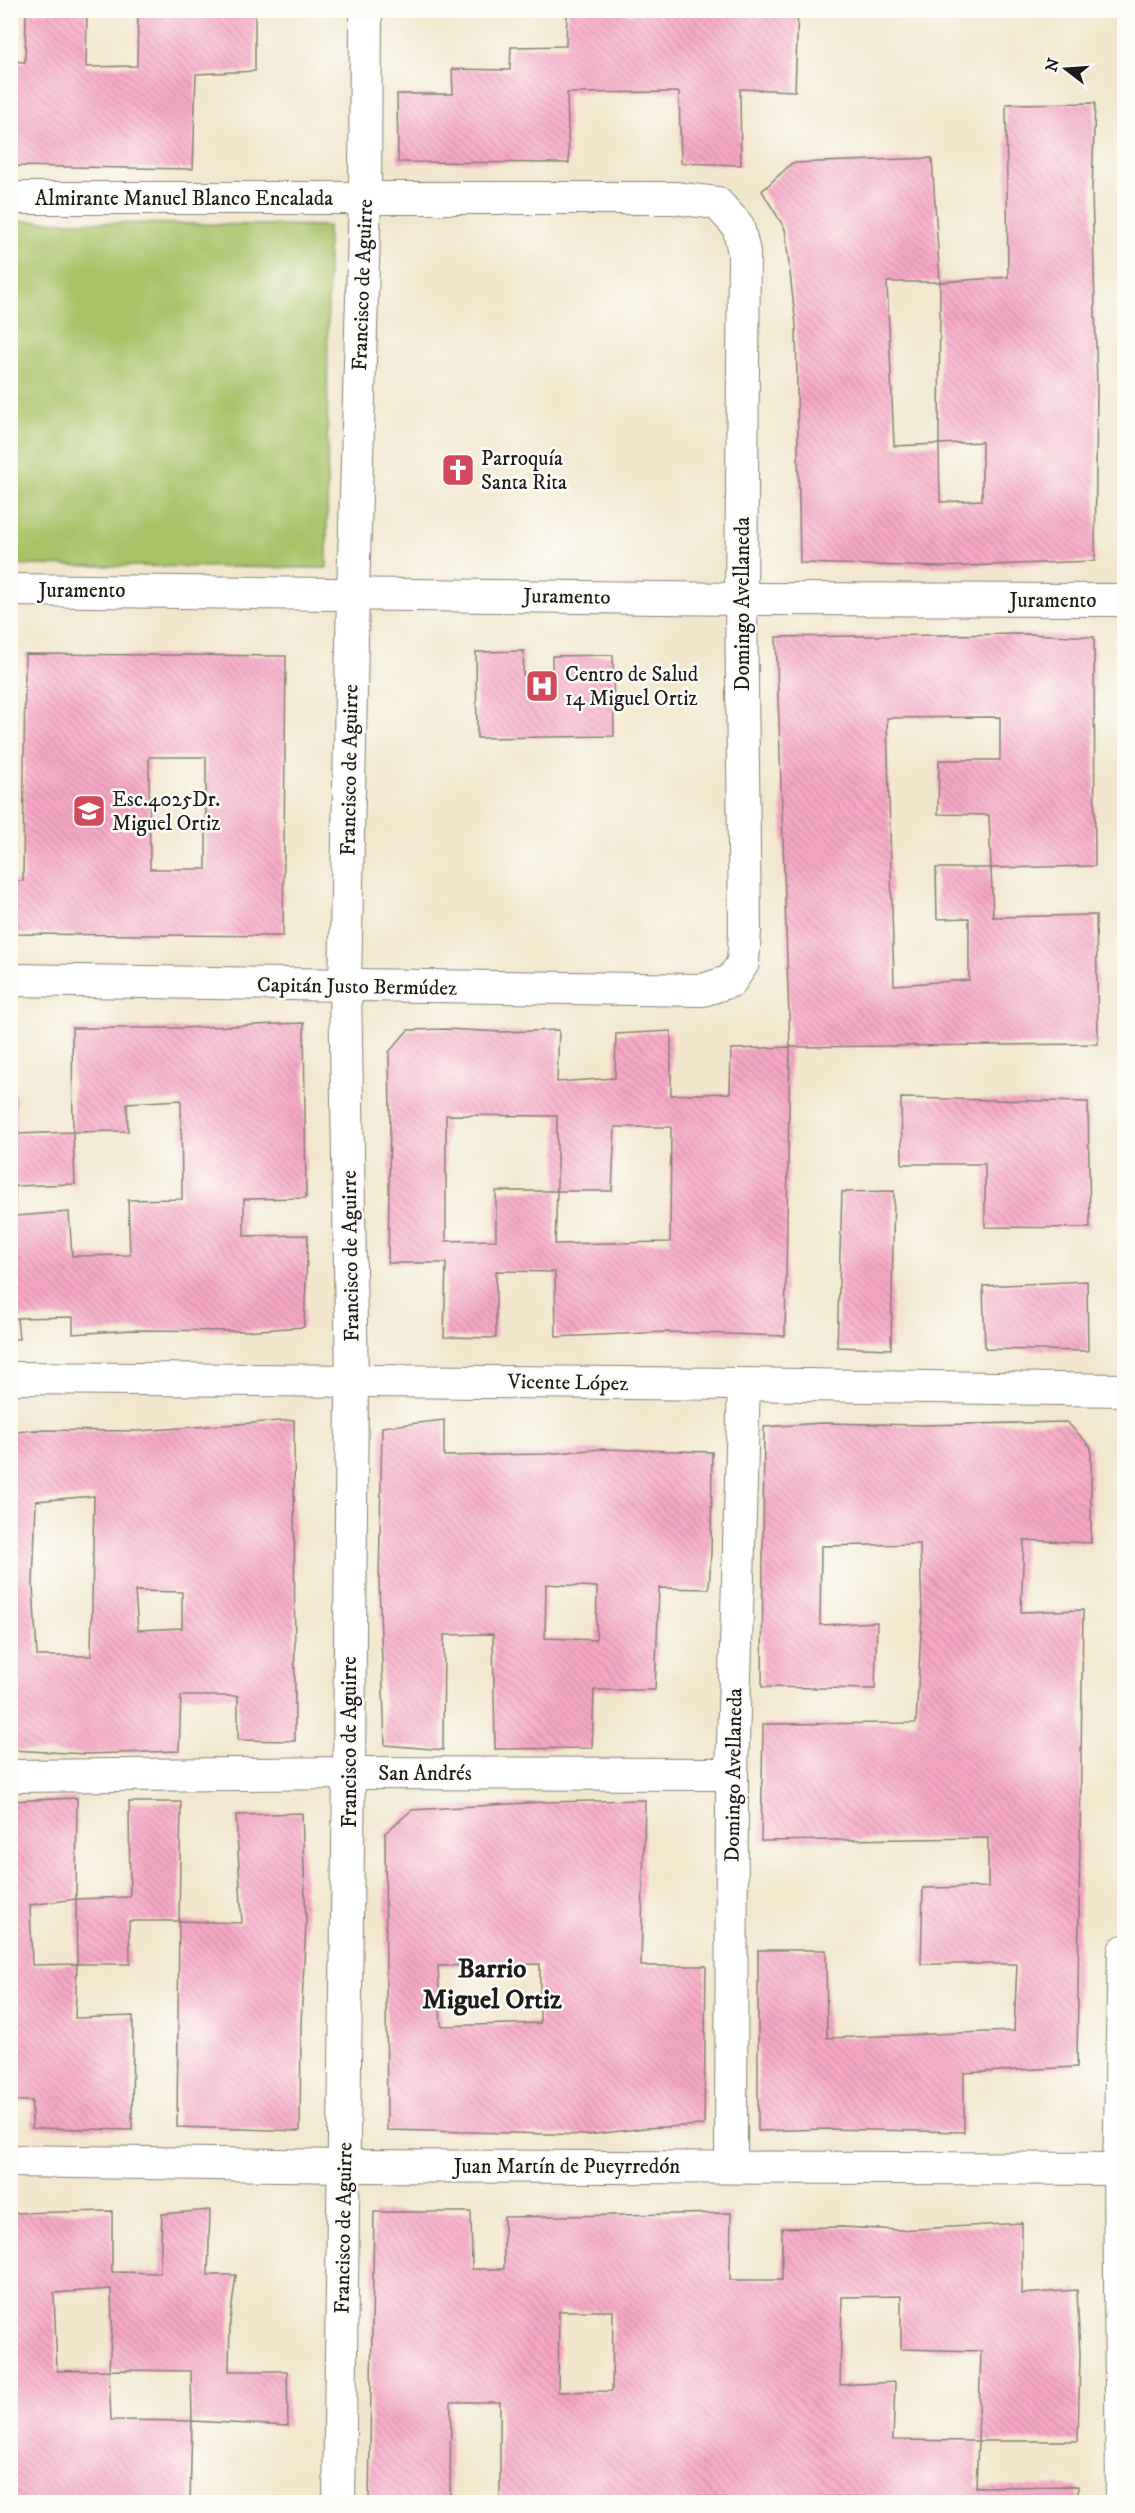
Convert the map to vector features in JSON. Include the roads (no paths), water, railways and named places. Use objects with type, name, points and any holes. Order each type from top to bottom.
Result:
[{"type":"street","name":"Francisco de Aguirre","points":[[339,2502],[350,1773],[352,1380],[345,986],[352,592],[365,199],[366,10]]},
{"type":"street","name":"Almirante Manuel Blanco Encalada","points":[[10,198],[674,198],[717,203]]},
{"type":"street","name":"Domingo Avellaneda","points":[[703,990],[731,981],[743,963],[745,930],[741,599],[744,252],[738,226],[717,203]]},
{"type":"street","name":"Juramento","points":[[10,590],[352,592],[741,599],[1125,600]]},
{"type":"street","name":"Capitán Justo Bermúdez","points":[[10,980],[703,990]]},
{"type":"street","name":"Vicente López","points":[[10,1378],[744,1384],[1125,1390]]},
{"type":"street","name":"Domingo Avellaneda","points":[[731,2166],[732,1774],[744,1384]]},
{"type":"street","name":"San Andrés","points":[[10,1776],[350,1773],[732,1774]]},
{"type":"street","points":[[1122,2502],[1122,2169],[1125,1951]]},
{"type":"street","name":"Juan Martín de Pueyrredón","points":[[10,2161],[344,2166],[1122,2169]]},
{"type":"place","name":"Parroquía Santa Rita","points":[[458,470]]},
{"type":"place","name":"Centro de Salud 14 Miguel Ortiz","points":[[542,686]]},
{"type":"place","name":"Esc.4025Dr. Miguel Ortiz","points":[[89,811]]},
{"type":"district","name":"Barrio Miguel Ortiz","points":[[492,1984]]}]
